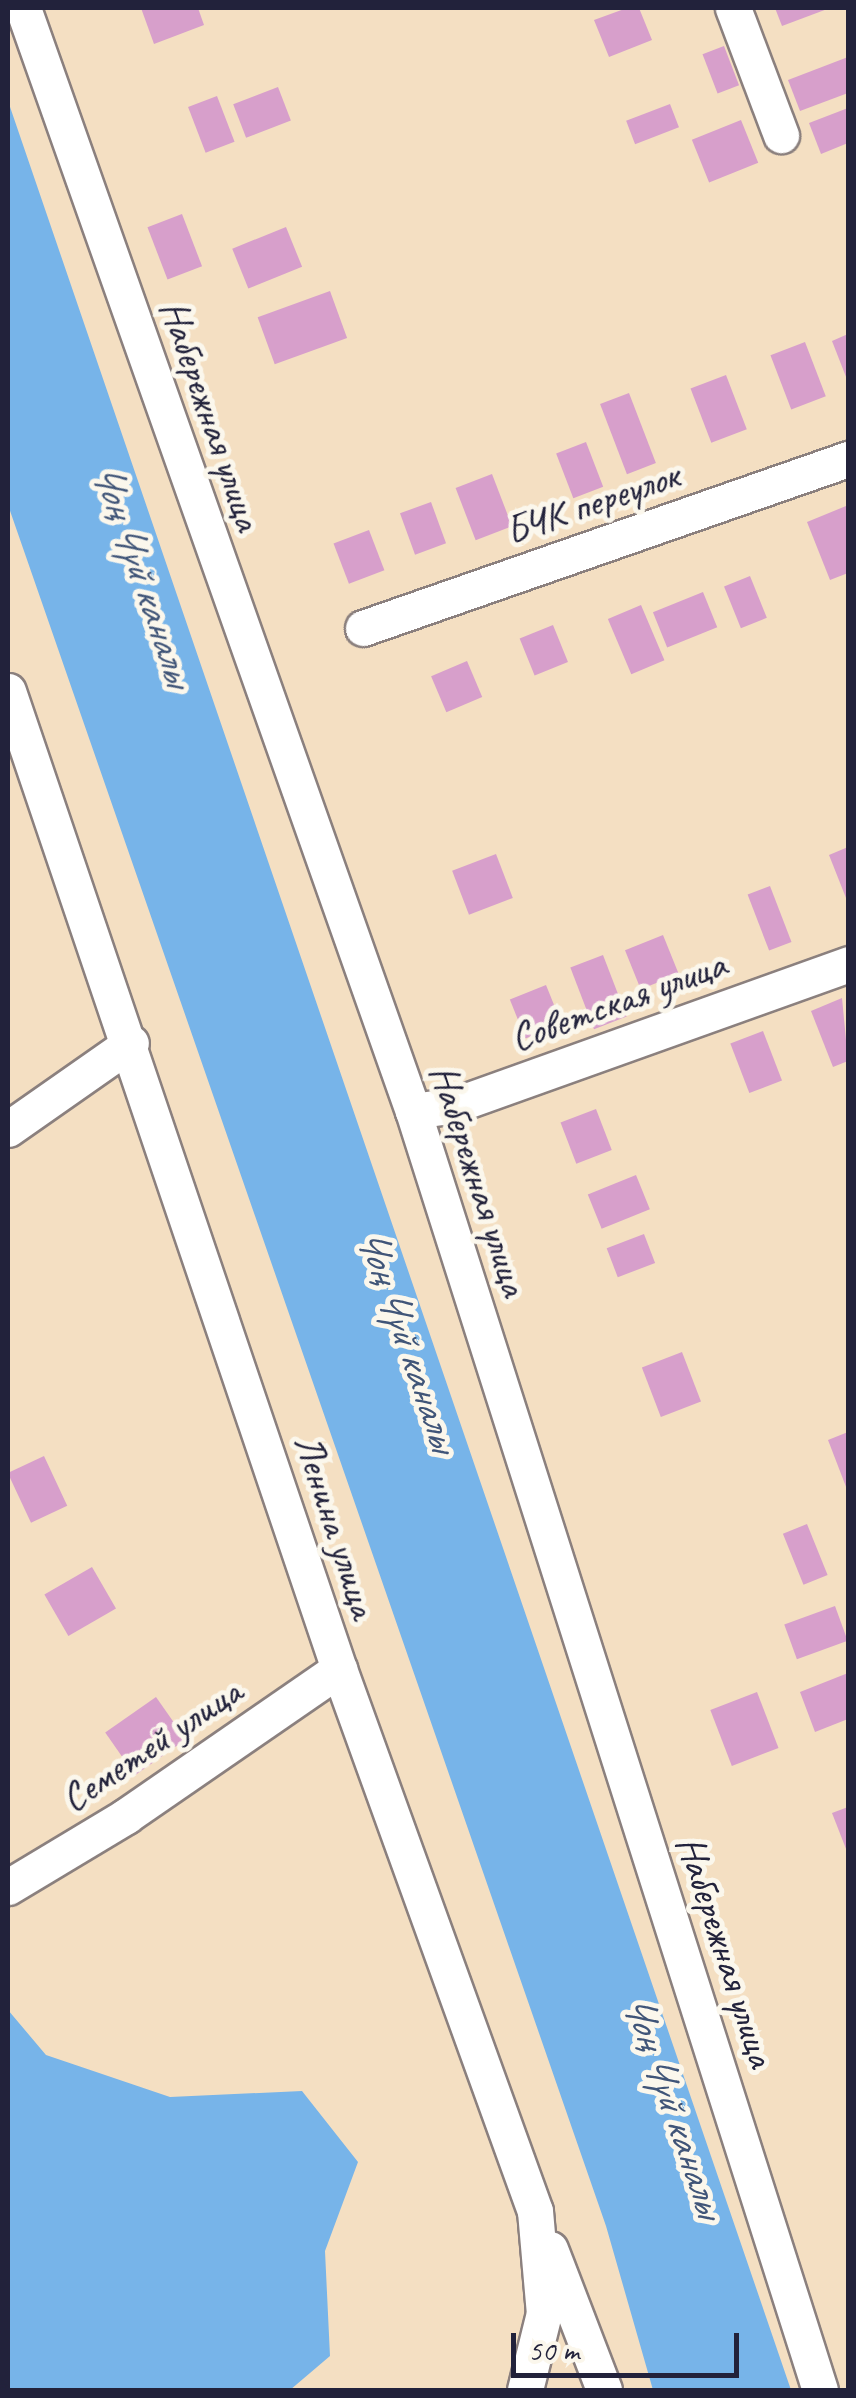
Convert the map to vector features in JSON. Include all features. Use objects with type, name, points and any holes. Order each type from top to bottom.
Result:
[{"type":"street","name":"Набережная улица","points":[[23,8],[413,1111],[820,2390]]},
{"type":"street","points":[[733,8],[782,135]]},
{"type":"street","name":"БЧК переулок","points":[[364,628],[848,459]]},
{"type":"street","name":"Ленина улица","points":[[8,691],[131,1043],[338,1669],[535,2211],[544,2313],[524,2390]]},
{"type":"street","name":"Советская улица","points":[[413,1111],[455,1104],[848,964]]},
{"type":"street","points":[[8,1129],[131,1043]]},
{"type":"street","name":"Семетей улица","points":[[8,1887],[126,1816],[338,1669]]},
{"type":"street","points":[[535,2211],[604,2390]]},
{"type":"water","name":"Чоң Чүй каналы","points":[[8,101],[791,2390],[653,2390],[606,2226],[8,505]]},
{"type":"water","points":[[8,2010],[46,2055],[170,2097],[302,2091],[358,2162],[325,2251],[330,2356],[290,2390],[8,2390]]},
{"type":"building","points":[[141,8],[198,8],[204,25],[154,44]]},
{"type":"building","points":[[627,8],[639,8],[652,40],[609,57],[594,20]]},
{"type":"building","points":[[775,8],[830,8],[782,26]]},
{"type":"building","points":[[724,46],[739,85],[718,93],[703,54]]},
{"type":"building","points":[[848,57],[848,93],[800,111],[788,80]]},
{"type":"building","points":[[278,87],[291,121],[246,138],[233,104]]},
{"type":"building","points":[[217,96],[235,142],[206,153],[188,107]]},
{"type":"building","points":[[670,104],[679,127],[635,144],[626,121]]},
{"type":"building","points":[[848,108],[848,143],[821,154],[809,123]]},
{"type":"building","points":[[741,120],[758,163],[709,183],[692,140]]},
{"type":"building","points":[[182,214],[202,266],[168,280],[147,227]]},
{"type":"building","points":[[286,227],[302,267],[248,289],[232,249]]},
{"type":"building","points":[[330,291],[347,338],[275,364],[258,317]]},
{"type":"building","points":[[848,334],[848,382],[832,341]]},
{"type":"building","points":[[805,342],[826,396],[791,409],[770,355]]},
{"type":"building","points":[[726,375],[747,429],[711,443],[691,389]]},
{"type":"building","points":[[629,393],[656,463],[627,474],[600,404]]},
{"type":"building","points":[[586,442],[603,487],[573,498],[556,453]]},
{"type":"building","points":[[492,474],[512,526],[476,540],[456,488]]},
{"type":"building","points":[[431,502],[446,543],[415,555],[400,513]]},
{"type":"building","points":[[846,506],[848,573],[830,580],[807,522]]},
{"type":"building","points":[[369,530],[384,570],[349,584],[334,544]]},
{"type":"building","points":[[750,576],[767,618],[741,628],[724,586]]},
{"type":"building","points":[[703,592],[717,627],[667,647],[653,612]]},
{"type":"building","points":[[641,605],[664,660],[631,674],[608,619]]},
{"type":"building","points":[[553,625],[568,662],[535,676],[520,638]]},
{"type":"building","points":[[467,661],[482,697],[446,712],[431,676]]},
{"type":"building","points":[[848,847],[848,903],[829,855]]},
{"type":"building","points":[[496,854],[513,898],[469,915],[452,871]]},
{"type":"building","points":[[770,886],[792,942],[769,951],[748,895]]},
{"type":"building","points":[[663,935],[679,974],[641,989],[625,950]]},
{"type":"building","points":[[603,955],[627,1017],[594,1029],[570,968]]},
{"type":"building","points":[[546,985],[562,1024],[526,1039],[510,1000]]},
{"type":"building","points":[[842,998],[848,1061],[833,1067],[811,1011]]},
{"type":"building","points":[[763,1031],[782,1080],[749,1093],[730,1044]]},
{"type":"building","points":[[596,1109],[612,1150],[576,1164],[561,1123]]},
{"type":"building","points":[[636,1175],[650,1209],[602,1229],[588,1194]]},
{"type":"building","points":[[644,1234],[655,1263],[618,1277],[607,1248]]},
{"type":"building","points":[[682,1352],[701,1401],[661,1417],[642,1367]]},
{"type":"building","points":[[848,1432],[848,1492],[828,1440]]},
{"type":"building","points":[[44,1456],[67,1506],[31,1523],[8,1473]]},
{"type":"building","points":[[807,1524],[828,1575],[803,1585],[783,1534]]},
{"type":"building","points":[[92,1567],[116,1609],[68,1636],[44,1594]]},
{"type":"building","points":[[835,1606],[848,1641],[797,1659],[784,1624]]},
{"type":"building","points":[[848,1673],[848,1719],[815,1732],[800,1692]]},
{"type":"building","points":[[757,1692],[779,1748],[732,1766],[710,1710]]},
{"type":"building","points":[[156,1697],[186,1740],[135,1775],[105,1733]]},
{"type":"building","points":[[848,1807],[848,1854],[832,1813]]}]
